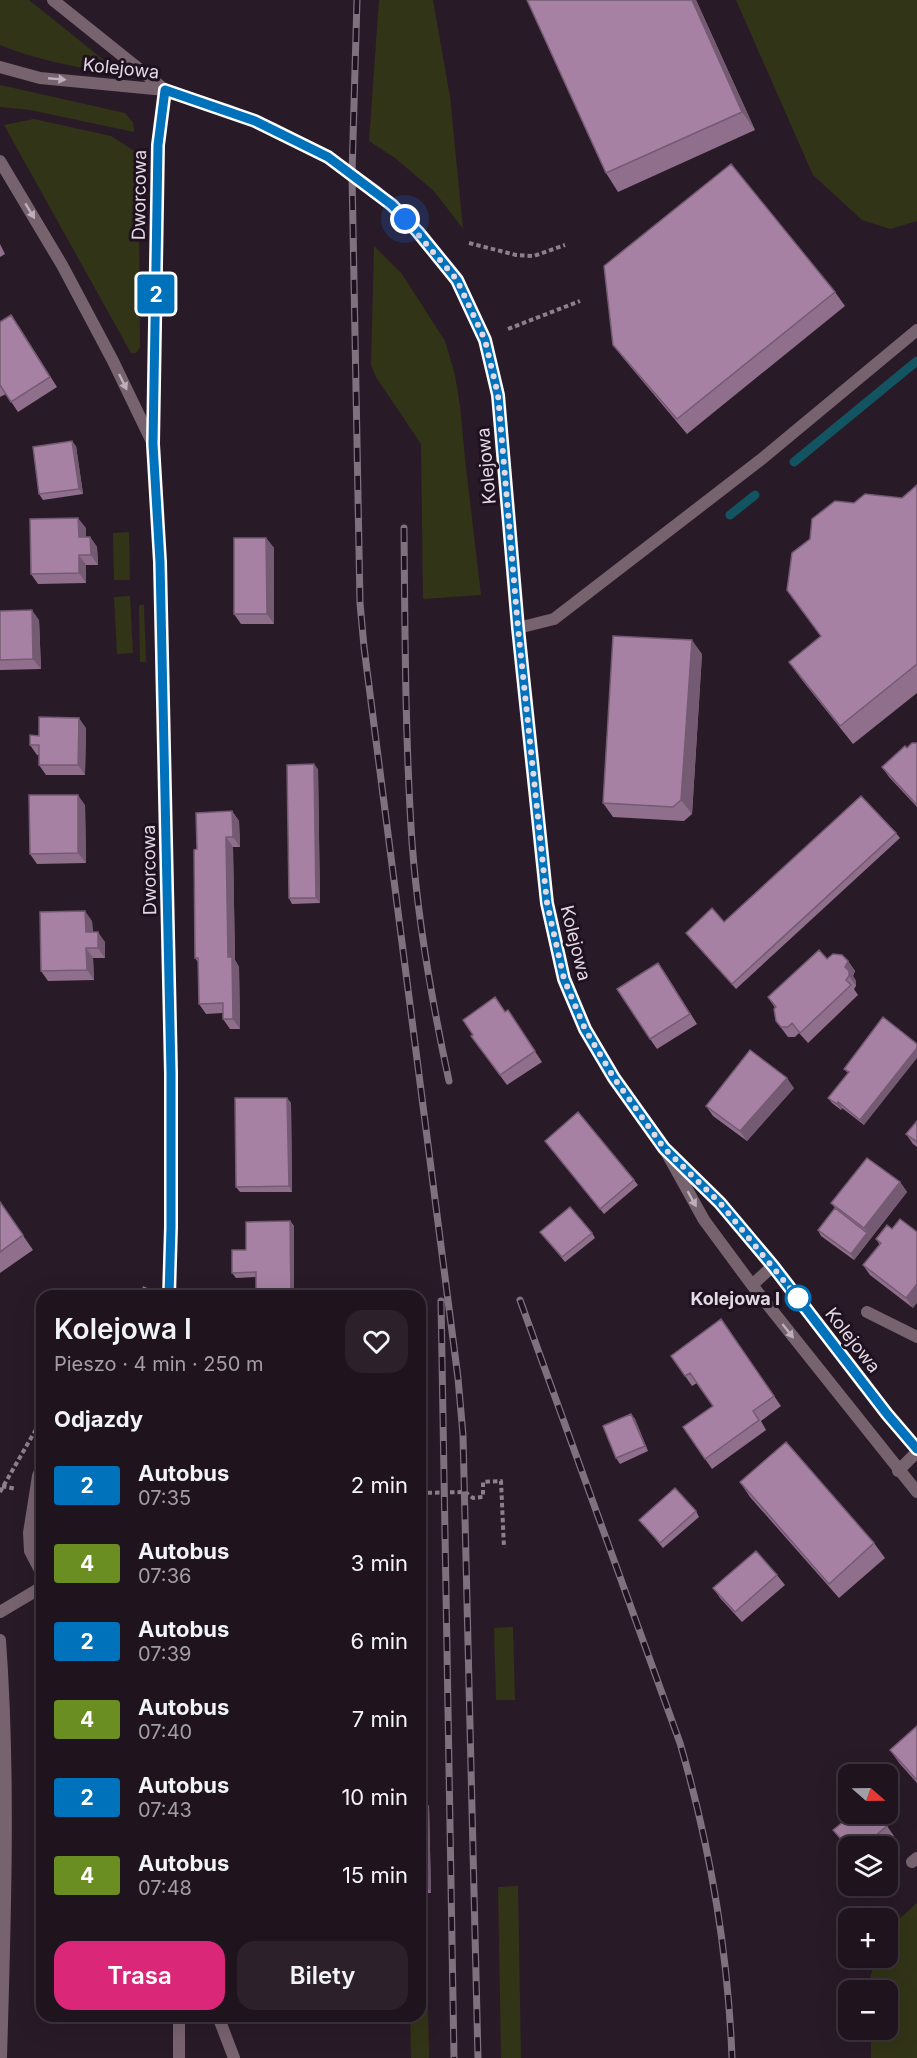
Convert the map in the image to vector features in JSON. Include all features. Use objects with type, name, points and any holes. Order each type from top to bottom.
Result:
[{"type":"street","points":[[53,0],[165,90]]},
{"type":"street","name":"Kolejowa","points":[[0,67],[40,78],[165,90],[255,121],[328,157],[392,205],[418,232],[457,280],[485,340],[498,395],[518,628],[547,903],[564,979],[585,1029],[614,1078],[664,1148],[704,1220],[752,1286],[917,1492]]},
{"type":"street","name":"Dworcowa","points":[[165,90],[158,145],[153,444],[160,562],[171,1061],[169,1290]]},
{"type":"street","name":"Dworcowa","points":[[0,161],[67,275],[113,361],[153,444]]},
{"type":"street","points":[[518,628],[555,619],[762,458],[917,330]]},
{"type":"street","name":"Kolejowa","points":[[664,1148],[720,1203],[773,1266],[917,1451]]},
{"type":"street","points":[[752,1286],[773,1266]]},
{"type":"street","points":[[867,1312],[917,1337]]},
{"type":"street","points":[[898,1471],[917,1451]]},
{"type":"street","points":[[36,1489],[29,1533],[30,1551],[36,1562]]},
{"type":"street","points":[[0,1612],[36,1591]]},
{"type":"street","points":[[0,1640],[6,1753],[6,1901],[1,2058]]},
{"type":"street","points":[[179,2022],[179,2058]]},
{"type":"street","points":[[220,2022],[234,2058]]},
{"type":"path","points":[[468,243],[516,255],[534,256],[565,245]]},
{"type":"path","points":[[508,329],[580,301]]},
{"type":"path","points":[[426,1493],[465,1492],[473,1498],[483,1497],[483,1482],[501,1481],[504,1548]]},
{"type":"green space","points":[[0,0],[29,0],[110,65],[109,70],[106,72],[52,62],[0,45]]},
{"type":"green space","points":[[379,0],[433,0],[450,97],[463,229],[434,191],[395,158],[369,141]]},
{"type":"green space","points":[[736,0],[917,0],[917,221],[890,229],[862,220],[813,175]]},
{"type":"green space","points":[[0,85],[125,113],[133,122],[134,132],[30,110],[0,107]]},
{"type":"green space","points":[[34,119],[111,136],[136,152],[140,347],[136,353],[131,353],[4,125]]},
{"type":"green space","points":[[374,246],[402,274],[445,341],[455,375],[460,406],[481,595],[423,599],[421,444],[376,377],[371,365]]},
{"type":"green space","points":[[129,532],[130,580],[114,580],[113,533]]},
{"type":"green space","points":[[130,596],[133,653],[117,654],[114,597]]},
{"type":"green space","points":[[139,605],[144,605],[146,662],[140,662]]},
{"type":"green space","points":[[513,1627],[515,1700],[496,1700],[494,1628]]},
{"type":"green space","points":[[518,1886],[521,2058],[501,2058],[498,1887]]},
{"type":"green space","points":[[426,1897],[428,1990],[426,1990]]},
{"type":"green space","points":[[917,1903],[917,2058],[871,2058],[871,2040],[898,2040],[898,1980],[870,1980],[870,1978],[873,1968],[898,1968],[898,1920]]},
{"type":"green space","points":[[426,2006],[428,2006],[429,2058],[411,2058],[410,2022],[426,2022]]},
{"type":"building","points":[[527,0],[692,0],[742,112],[606,173]]},
{"type":"building","points":[[731,164],[835,292],[677,419],[613,345],[604,266]]},
{"type":"building","points":[[11,315],[50,377],[11,402],[0,385],[0,322]]},
{"type":"building","points":[[72,441],[79,489],[39,494],[33,447]]},
{"type":"building","points":[[917,485],[917,664],[840,726],[789,662],[821,636],[787,590],[792,553],[810,539],[812,519],[835,501],[854,503],[865,494],[902,498]]},
{"type":"building","points":[[78,518],[79,537],[90,537],[91,555],[79,555],[79,573],[31,574],[30,519]]},
{"type":"building","points":[[234,538],[266,538],[267,614],[234,614]]},
{"type":"building","points":[[32,610],[33,659],[0,660],[0,611]]},
{"type":"building","points":[[613,636],[692,640],[681,800],[673,807],[603,803]]},
{"type":"building","points":[[39,717],[79,718],[78,765],[39,765],[39,745],[30,745],[30,735],[39,736]]},
{"type":"building","points":[[912,743],[917,743],[917,805],[882,767],[905,746],[907,748]]},
{"type":"building","points":[[314,764],[316,898],[289,898],[287,765]]},
{"type":"building","points":[[29,795],[78,795],[78,853],[30,854]]},
{"type":"building","points":[[861,796],[896,833],[732,984],[686,933],[712,908],[724,922]]},
{"type":"building","points":[[232,811],[233,837],[226,837],[228,957],[232,957],[233,1019],[223,1019],[223,1003],[199,1004],[198,958],[195,958],[194,850],[197,849],[196,813]]},
{"type":"building","points":[[85,911],[86,932],[98,932],[98,948],[86,948],[87,970],[41,971],[40,912]]},
{"type":"building","points":[[819,950],[827,959],[833,954],[842,955],[848,961],[845,967],[849,971],[849,976],[846,980],[851,985],[800,1033],[792,1023],[788,1027],[781,1027],[776,1021],[774,1009],[776,1007],[768,997]]},
{"type":"building","points":[[658,963],[690,1014],[650,1039],[617,989]]},
{"type":"building","points":[[495,997],[505,1012],[508,1010],[535,1051],[500,1075],[471,1036],[473,1035],[463,1020]]},
{"type":"building","points":[[883,1017],[917,1044],[917,1048],[860,1120],[838,1102],[837,1104],[828,1098],[849,1072],[844,1069]]},
{"type":"building","points":[[750,1050],[787,1078],[740,1131],[706,1106]]},
{"type":"building","points":[[235,1098],[287,1098],[289,1186],[236,1187]]},
{"type":"building","points":[[578,1112],[634,1180],[600,1209],[545,1141]]},
{"type":"building","points":[[917,1121],[917,1142],[906,1134]]},
{"type":"building","points":[[867,1158],[900,1182],[864,1228],[831,1203]]},
{"type":"building","points":[[0,1202],[23,1235],[0,1252]]},
{"type":"building","points":[[570,1207],[592,1233],[562,1257],[540,1232]]},
{"type":"building","points":[[835,1208],[867,1233],[851,1254],[818,1230]]},
{"type":"building","points":[[900,1219],[917,1232],[917,1284],[906,1298],[863,1265],[881,1243],[876,1239],[887,1225],[892,1229]]},
{"type":"building","points":[[290,1221],[291,1290],[256,1290],[256,1272],[232,1273],[232,1250],[246,1250],[246,1222]]},
{"type":"building","points":[[721,1319],[774,1396],[753,1411],[759,1420],[705,1459],[683,1427],[713,1406],[690,1373],[685,1376],[671,1356]]},
{"type":"building","points":[[631,1414],[645,1446],[616,1458],[603,1426]]},
{"type":"building","points":[[786,1442],[874,1543],[829,1584],[740,1482]]},
{"type":"building","points":[[675,1488],[696,1511],[660,1543],[639,1520]]},
{"type":"building","points":[[756,1551],[777,1575],[735,1612],[713,1588]]},
{"type":"building","points":[[917,1726],[917,1780],[890,1750]]},
{"type":"building","points":[[840,1824],[885,1824],[887,1826],[875,1836],[838,1836],[833,1830]]},
{"type":"building","points":[[426,1830],[428,1888],[426,1888]]},
{"type":"waterway","points":[[794,462],[917,361]]},
{"type":"waterway","points":[[730,515],[755,495]]},
{"type":"railway","points":[[357,0],[352,174],[360,603],[458,1378],[463,1435],[478,2058]]},
{"type":"railway","points":[[404,528],[407,724],[412,842],[426,962],[449,1081]]},
{"type":"railway","points":[[520,1300],[680,1743],[691,1782],[709,1860],[722,1938],[732,2058]]},
{"type":"railway","points":[[441,1301],[454,2058]]},
{"type":"bus line","name":"2","points":[[169,1290],[171,1073],[160,562],[153,444],[158,145],[165,90],[255,121],[328,157],[392,205],[418,232],[457,280],[485,340],[498,395],[518,628],[547,903],[564,979],[585,1029],[614,1078],[664,1148],[720,1203],[773,1266],[887,1414],[917,1449]]},
{"type":"place","name":"Kolejowa I","points":[[798,1298]]},
{"type":"route","points":[[405,219],[457,280],[485,340],[498,395],[518,628],[547,903],[564,979],[585,1029],[614,1078],[664,1148],[720,1203],[798,1298]]}]
